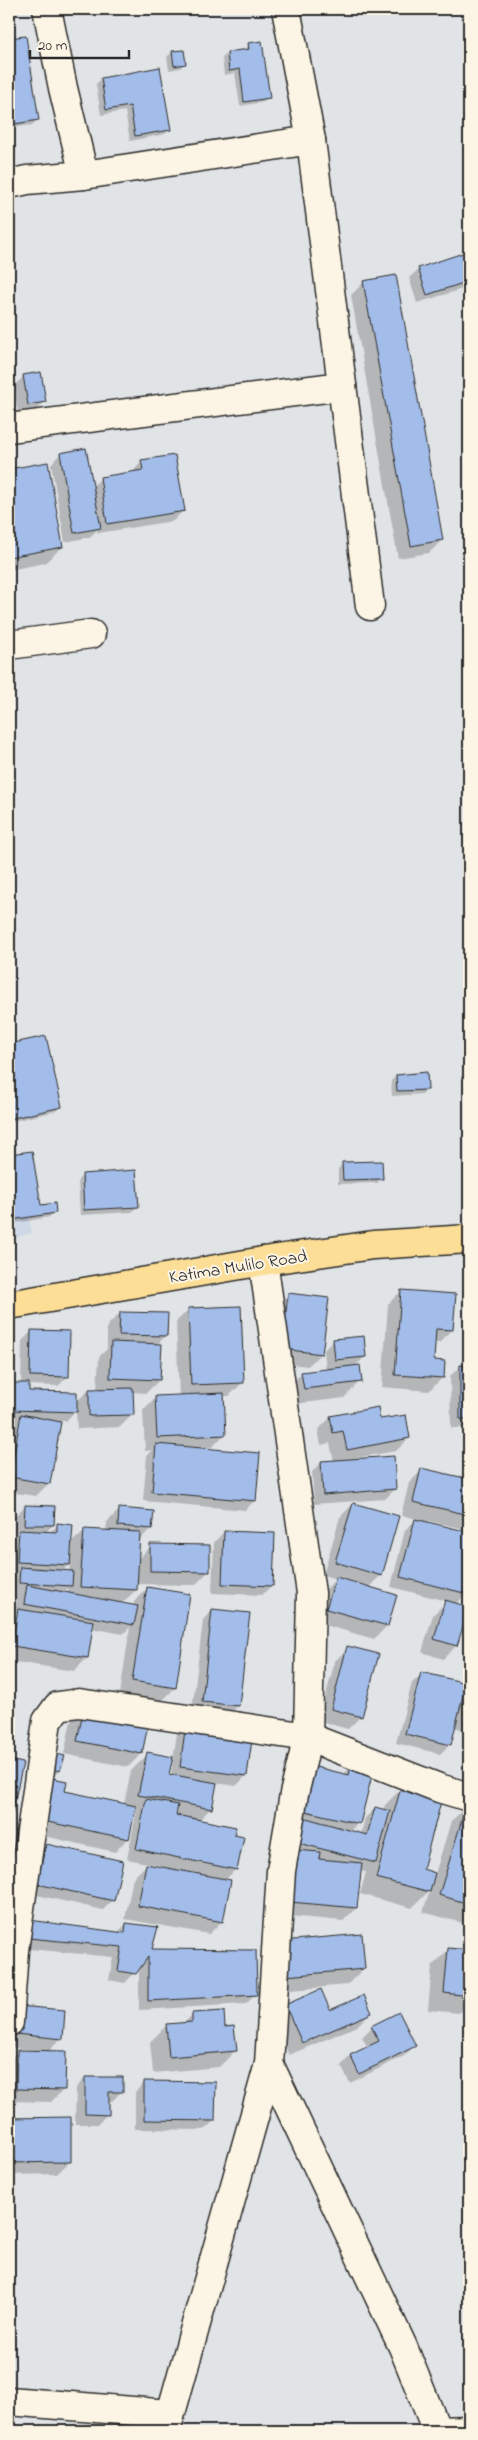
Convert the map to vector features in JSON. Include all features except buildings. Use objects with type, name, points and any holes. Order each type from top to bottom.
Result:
[{"type":"main road","name":"Katima Mulilo Road","points":[[9,1306],[263,1261],[372,1245],[469,1240]]},
{"type":"street","points":[[47,9],[63,88],[84,175]]},
{"type":"street","points":[[286,9],[311,140],[370,606]]},
{"type":"street","points":[[9,184],[27,180],[84,175],[311,140]]},
{"type":"street","points":[[9,428],[342,386]]},
{"type":"street","points":[[9,646],[91,634]]},
{"type":"street","points":[[9,2401],[168,2423],[269,2064],[281,1872],[294,1794],[308,1737],[311,1593],[263,1261]]},
{"type":"street","points":[[9,2022],[11,1950],[47,1722],[58,1706],[79,1703],[308,1737],[439,1788],[469,1797]]},
{"type":"street","points":[[269,2064],[403,2347],[437,2431],[469,2430]]},
{"type":"shaded area","points":[[9,1120],[32,1233],[9,1239]]}]
